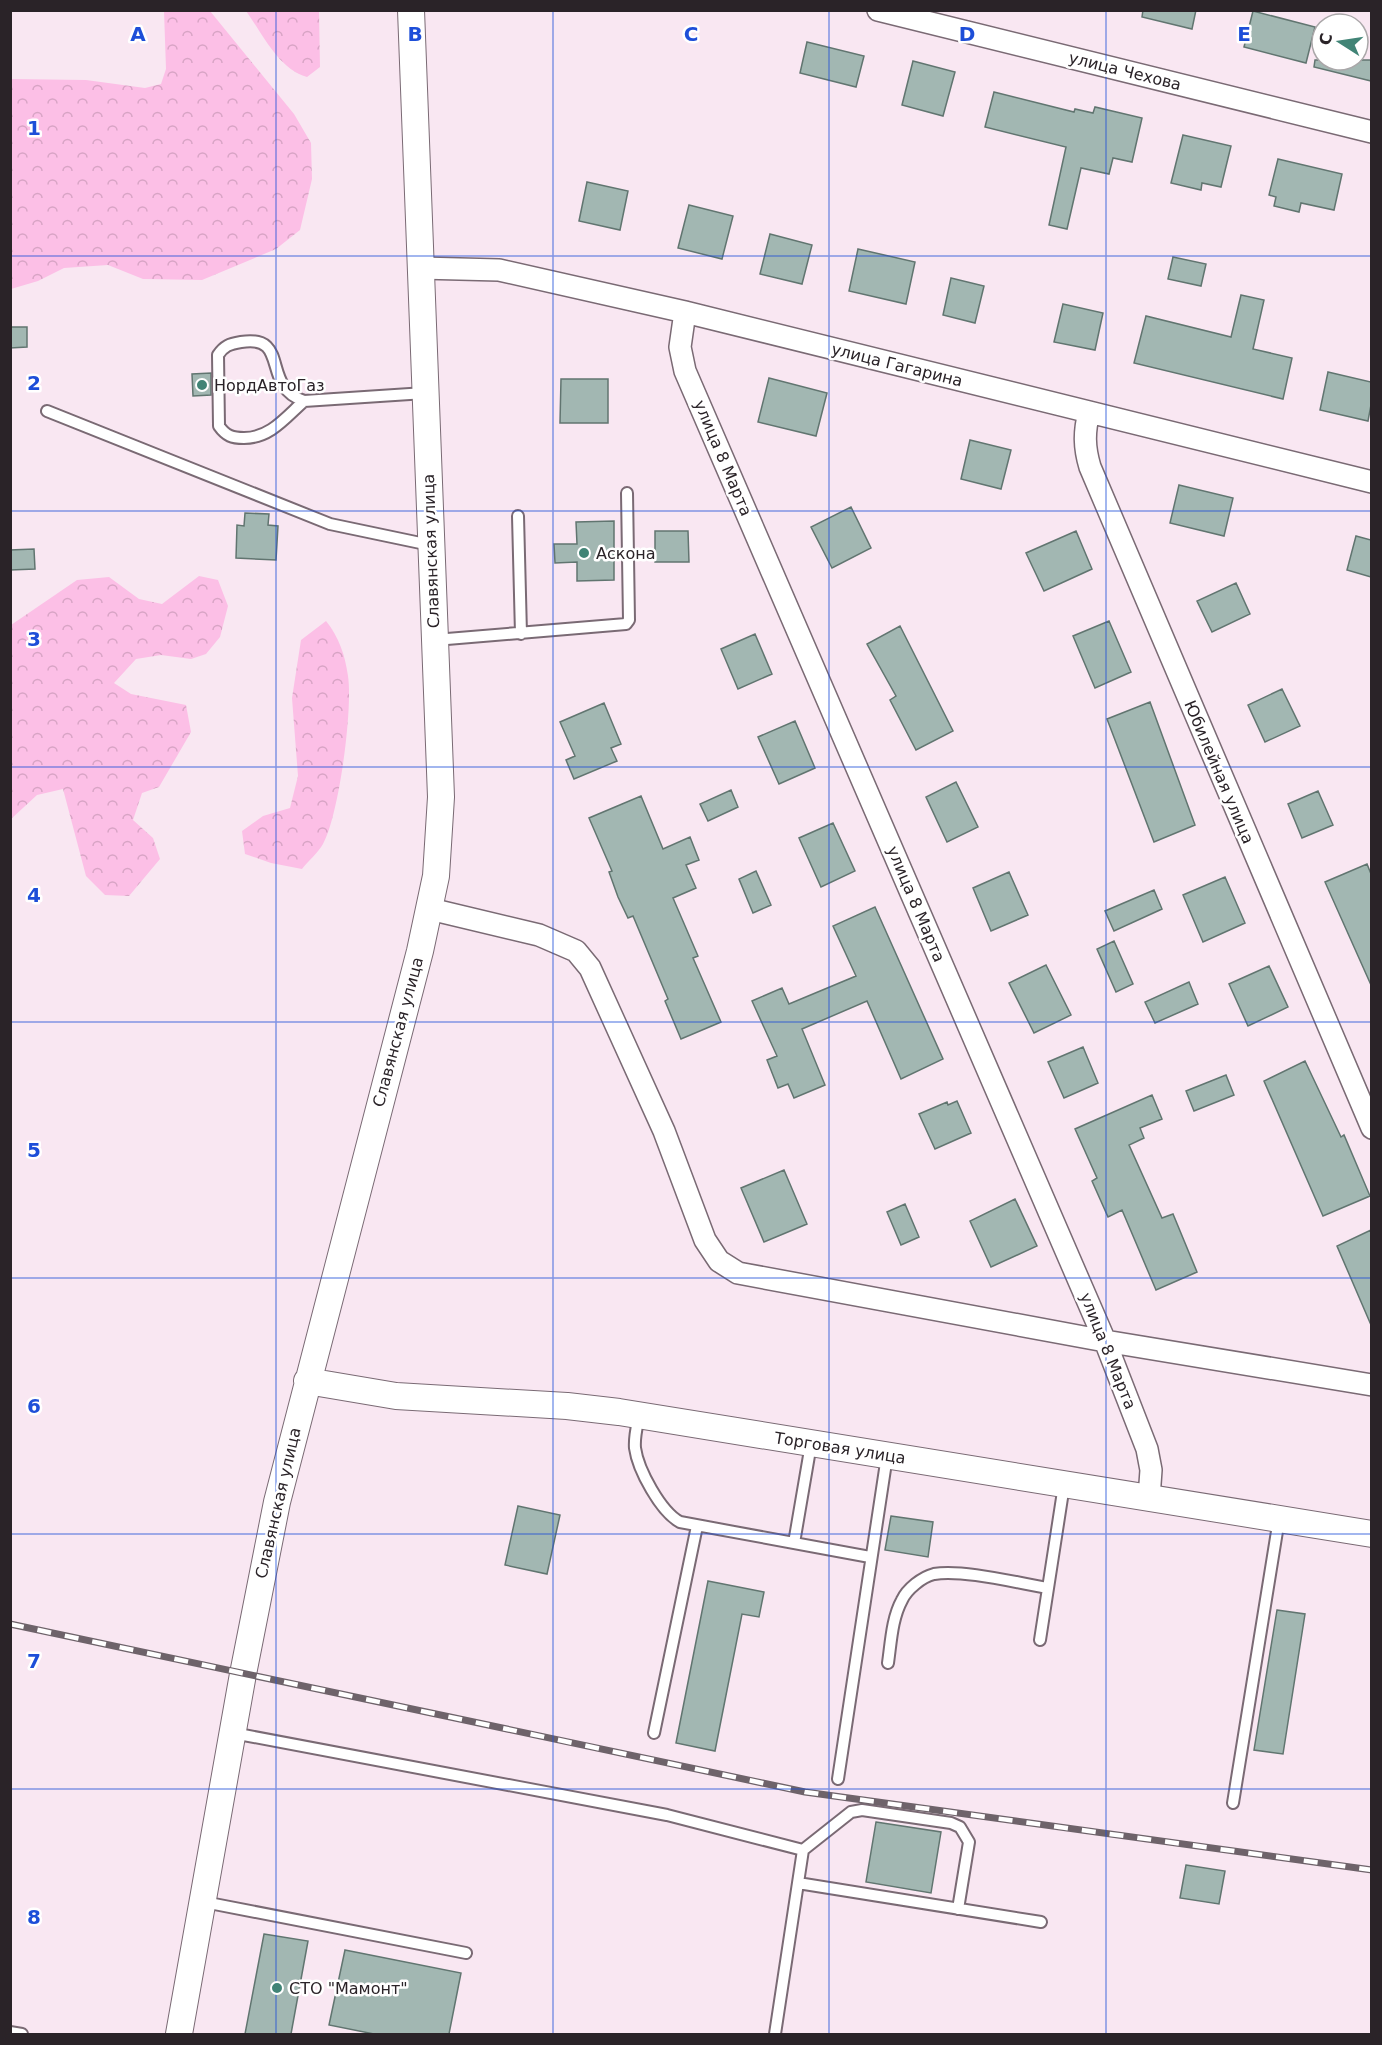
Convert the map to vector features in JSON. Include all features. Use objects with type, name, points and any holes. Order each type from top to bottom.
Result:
[{"type":"street","name":"Славянская улица","points":[[179,2034],[204,1902],[232,1732],[275,1513],[307,1381],[430,909],[436,876],[441,797],[411,10]]},
{"type":"street","name":"улица Чехова","points":[[878,10],[1371,132]]},
{"type":"street","name":"улица Гагарина","points":[[420,268],[499,270],[685,312],[1371,482]]},
{"type":"street","name":"улица 8 Марта","points":[[685,312],[680,347],[685,370],[1105,1341],[1147,1449],[1151,1470],[1149,1498]]},
{"type":"street","name":"Юбилейная улица","points":[[1089,412],[1085,431],[1085,450],[1090,467],[1371,1128]]},
{"type":"street","points":[[430,909],[539,934],[576,951],[583,959],[590,968],[664,1131],[705,1240],[719,1261],[738,1273],[1105,1341],[1371,1385]]},
{"type":"street","name":"Торговая улица","points":[[307,1381],[396,1396],[567,1406],[639,1416],[1371,1534]]},
{"type":"lane","points":[[304,400],[261,437],[233,438],[224,434],[219,426],[218,355],[222,348],[230,344],[255,340],[263,342],[269,349],[281,384],[294,397],[304,400],[424,393]]},
{"type":"lane","points":[[47,411],[330,524],[431,545]]},
{"type":"lane","points":[[435,640],[618,626],[629,620],[627,493]]},
{"type":"lane","points":[[518,516],[521,634]]},
{"type":"lane","points":[[639,1416],[635,1450],[639,1463],[670,1517],[697,1526],[870,1557]]},
{"type":"lane","points":[[794,1543],[811,1444]]},
{"type":"lane","points":[[838,1779],[887,1456]]},
{"type":"lane","points":[[1040,1640],[1064,1485]]},
{"type":"lane","points":[[1233,1803],[1279,1520]]},
{"type":"lane","points":[[654,1733],[697,1526]]},
{"type":"lane","points":[[888,1663],[897,1613],[903,1597],[918,1581],[931,1575],[948,1573],[1048,1588]]},
{"type":"lane","points":[[232,1732],[667,1815],[803,1850]]},
{"type":"lane","points":[[776,2034],[803,1850],[851,1812],[862,1810],[951,1823],[960,1827],[969,1842],[958,1909]]},
{"type":"lane","points":[[798,1883],[1041,1922]]},
{"type":"lane","points":[[204,1902],[466,1953]]},
{"type":"lane","points":[[10,2032],[22,2034]]},
{"type":"green space","points":[[164,11],[210,11],[294,114],[311,143],[312,179],[300,230],[276,249],[202,280],[143,279],[108,265],[64,268],[38,281],[11,289],[11,79],[86,80],[145,88],[161,84],[166,69]]},
{"type":"green space","points":[[246,11],[319,11],[320,67],[307,77],[288,67],[272,50]]},
{"type":"green space","points":[[199,576],[218,580],[228,606],[220,637],[206,654],[191,659],[161,655],[136,659],[114,683],[131,694],[186,705],[191,732],[159,787],[142,793],[133,820],[153,838],[160,859],[129,896],[105,895],[86,876],[63,789],[37,795],[11,819],[11,625],[77,580],[109,577],[139,599],[162,604]]},
{"type":"green space","points":[[326,621],[338,640],[347,668],[349,692],[347,736],[329,830],[321,847],[302,869],[271,863],[245,854],[242,831],[263,816],[290,808],[298,776],[292,698],[301,640]]},
{"type":"building","points":[[1143,10],[1196,10],[1192,29],[1142,17]]},
{"type":"building","points":[[1253,11],[1310,26],[1310,47],[1306,63],[1244,47]]},
{"type":"building","points":[[807,42],[864,56],[856,87],[800,73]]},
{"type":"building","points":[[1371,60],[1371,81],[1334,72],[1370,72]]},
{"type":"building","points":[[913,61],[955,72],[943,116],[902,105]]},
{"type":"building","points":[[994,92],[1074,112],[1075,109],[1093,113],[1095,107],[1142,118],[1132,162],[1113,158],[1109,174],[1081,168],[1067,229],[1049,225],[1066,147],[985,127]]},
{"type":"building","points":[[1183,135],[1231,146],[1221,187],[1202,183],[1201,190],[1171,183]]},
{"type":"building","points":[[1278,159],[1342,174],[1334,210],[1301,203],[1299,212],[1274,206],[1276,197],[1269,195]]},
{"type":"building","points":[[587,182],[628,191],[620,230],[579,221]]},
{"type":"building","points":[[689,205],[733,216],[722,259],[678,248]]},
{"type":"building","points":[[770,234],[812,245],[802,284],[760,274]]},
{"type":"building","points":[[858,249],[915,262],[906,304],[849,291]]},
{"type":"building","points":[[1173,257],[1206,264],[1201,286],[1168,279]]},
{"type":"building","points":[[951,278],[984,286],[975,323],[943,315]]},
{"type":"building","points":[[1241,295],[1264,300],[1253,349],[1292,358],[1283,399],[1134,363],[1146,316],[1231,337]]},
{"type":"building","points":[[1063,304],[1103,313],[1095,350],[1054,342]]},
{"type":"building","points":[[10,327],[27,327],[27,347],[10,348]]},
{"type":"building","points":[[1328,372],[1371,382],[1368,421],[1320,410]]},
{"type":"building","name":"НордАвтоГаз","points":[[211,373],[211,395],[193,396],[192,374]]},
{"type":"building","points":[[769,378],[827,393],[816,436],[758,422]]},
{"type":"building","points":[[561,379],[608,379],[608,423],[560,423]]},
{"type":"building","points":[[970,440],[1011,450],[1001,489],[961,479]]},
{"type":"building","points":[[1179,485],[1233,498],[1224,536],[1170,523]]},
{"type":"building","points":[[851,507],[871,548],[832,568],[811,527]]},
{"type":"building","points":[[245,513],[269,514],[268,525],[278,526],[276,560],[236,558],[237,525],[244,526]]},
{"type":"building","name":"Аскона","points":[[614,521],[614,580],[577,581],[577,562],[555,563],[554,544],[577,544],[576,522]]},
{"type":"building","points":[[655,531],[688,531],[689,562],[655,562]]},
{"type":"building","points":[[1076,531],[1092,569],[1044,591],[1026,553]]},
{"type":"building","points":[[1356,536],[1371,540],[1371,577],[1347,570]]},
{"type":"building","points":[[34,549],[35,569],[10,570],[10,550]]},
{"type":"building","points":[[1236,583],[1250,614],[1212,632],[1197,601]]},
{"type":"building","points":[[1109,621],[1131,672],[1095,688],[1073,636]]},
{"type":"building","points":[[900,626],[953,731],[916,750],[890,700],[896,696],[867,644]]},
{"type":"building","points":[[755,634],[772,674],[738,689],[721,649]]},
{"type":"building","points":[[1282,689],[1300,726],[1265,742],[1248,705]]},
{"type":"building","points":[[1150,702],[1195,825],[1154,842],[1107,719]]},
{"type":"building","points":[[604,703],[621,744],[611,748],[617,761],[574,779],[566,760],[575,756],[560,722]]},
{"type":"building","points":[[795,721],[815,768],[779,784],[758,737]]},
{"type":"building","points":[[956,782],[978,827],[947,842],[926,797]]},
{"type":"building","points":[[731,790],[738,807],[708,821],[700,804]]},
{"type":"building","points":[[1318,791],[1333,825],[1302,838],[1288,804]]},
{"type":"building","points":[[641,796],[663,849],[690,837],[699,860],[686,865],[696,888],[673,898],[698,956],[693,958],[721,1022],[681,1039],[665,1001],[668,999],[633,916],[628,918],[618,897],[609,872],[612,871],[589,818]]},
{"type":"building","points":[[833,823],[855,871],[821,887],[799,838]]},
{"type":"building","points":[[1367,864],[1371,874],[1371,985],[1325,882]]},
{"type":"building","points":[[756,871],[771,905],[753,913],[739,879]]},
{"type":"building","points":[[1009,872],[1028,915],[991,931],[973,888]]},
{"type":"building","points":[[1225,877],[1245,923],[1203,942],[1183,895]]},
{"type":"building","points":[[1154,890],[1162,909],[1114,931],[1105,911]]},
{"type":"building","points":[[875,907],[943,1059],[901,1079],[867,1001],[802,1029],[825,1085],[794,1098],[788,1084],[778,1088],[767,1060],[777,1056],[752,1001],[782,988],[789,1004],[856,976],[833,926]]},
{"type":"building","points":[[1114,941],[1133,984],[1116,992],[1097,949]]},
{"type":"building","points":[[1046,965],[1071,1015],[1034,1033],[1009,983]]},
{"type":"building","points":[[1269,966],[1288,1007],[1248,1026],[1229,984]]},
{"type":"building","points":[[1189,982],[1198,1004],[1155,1023],[1145,1002]]},
{"type":"building","points":[[1083,1047],[1098,1083],[1064,1098],[1048,1062]]},
{"type":"building","points":[[1305,1061],[1341,1137],[1344,1135],[1370,1196],[1323,1216],[1264,1081]]},
{"type":"building","points":[[1226,1075],[1234,1095],[1194,1111],[1186,1091]]},
{"type":"building","points":[[1152,1095],[1162,1119],[1140,1128],[1144,1138],[1129,1145],[1162,1218],[1173,1214],[1197,1272],[1156,1290],[1122,1210],[1108,1217],[1092,1181],[1097,1178],[1075,1129]]},
{"type":"building","points":[[957,1101],[971,1133],[935,1149],[919,1114],[947,1102],[948,1105]]},
{"type":"building","points":[[784,1170],[807,1224],[764,1242],[741,1188]]},
{"type":"building","points":[[1015,1199],[1037,1246],[991,1267],[970,1221]]},
{"type":"building","points":[[905,1204],[919,1237],[901,1245],[887,1212]]},
{"type":"building","points":[[1371,1230],[1371,1325],[1337,1246]]},
{"type":"building","points":[[518,1506],[560,1515],[547,1574],[505,1565]]},
{"type":"building","points":[[891,1516],[933,1522],[928,1557],[885,1550]]},
{"type":"building","points":[[708,1581],[764,1592],[759,1617],[742,1614],[715,1751],[676,1743]]},
{"type":"building","points":[[1277,1610],[1305,1614],[1283,1754],[1254,1750]]},
{"type":"building","points":[[876,1822],[941,1832],[931,1893],[866,1882]]},
{"type":"building","points":[[1186,1865],[1225,1871],[1219,1904],[1180,1898]]},
{"type":"building","name":"СТО \"Мамонт\"","points":[[264,1934],[308,1941],[291,2034],[245,2034]]},
{"type":"building","points":[[345,1950],[461,1973],[449,2034],[374,2034],[329,2025]]},
{"type":"railway","points":[[10,1624],[805,1792],[1372,1870]]},
{"type":"place","name":"НордАвтоГаз","points":[[202,385]]},
{"type":"place","name":"Аскона","points":[[584,553]]},
{"type":"place","name":"СТО \"Мамонт\"","points":[[277,1988]]}]
